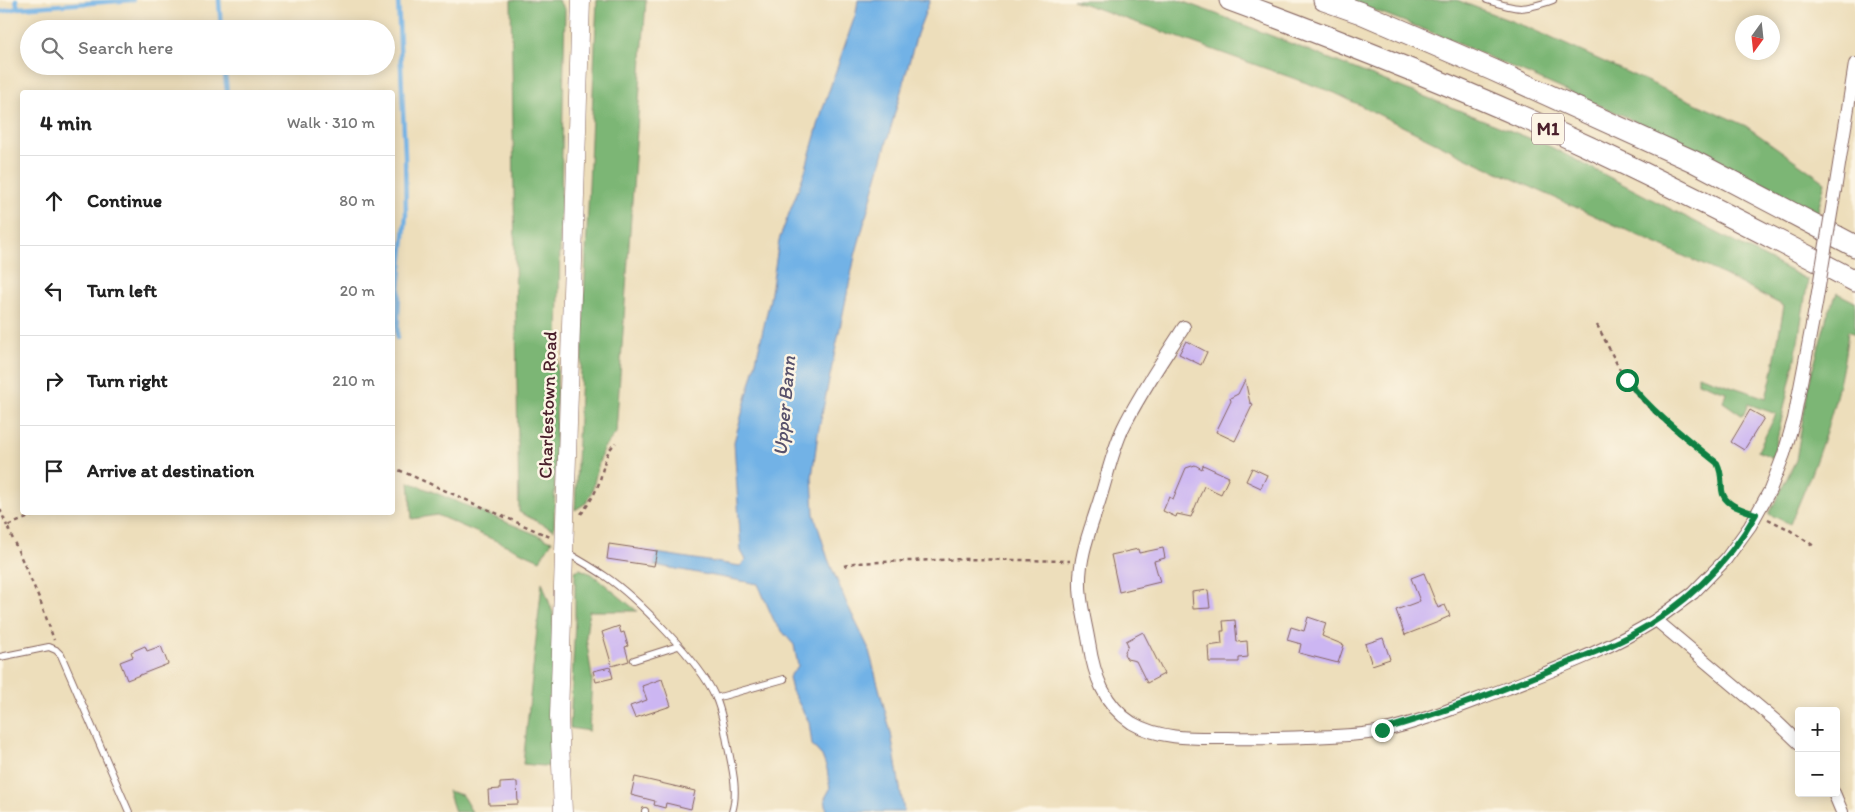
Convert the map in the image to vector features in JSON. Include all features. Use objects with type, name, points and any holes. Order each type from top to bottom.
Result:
[{"type":"highway","name":"M1","points":[[1230,0],[1405,67],[1590,148],[1677,189],[1855,281]]},
{"type":"highway","name":"M1","points":[[1324,0],[1493,70],[1684,158],[1855,246]]},
{"type":"main road","name":"Charlestown Road","points":[[563,812],[559,716],[581,0]]},
{"type":"street","points":[[1184,327],[1150,380],[1124,427],[1115,448],[1082,561],[1080,591],[1093,666],[1107,699],[1117,711],[1132,723],[1147,731],[1161,735],[1188,738],[1255,739],[1339,736],[1382,730],[1451,710],[1629,637],[1656,620],[1693,593],[1726,559],[1756,514],[1770,490],[1784,454],[1794,419],[1816,304],[1855,64]]},
{"type":"street","points":[[1656,620],[1795,739]]},
{"type":"street","points":[[1836,797],[1842,812]]},
{"type":"lane","points":[[1487,0],[1514,8],[1530,8],[1552,0]]},
{"type":"lane","points":[[565,540],[632,599],[678,646],[704,677],[716,698],[721,714],[731,765],[735,800],[732,812]]},
{"type":"lane","points":[[634,660],[678,646]]},
{"type":"lane","points":[[0,657],[49,647],[56,650],[61,656],[129,812]]},
{"type":"lane","points":[[716,698],[784,679]]},
{"type":"path","points":[[1597,325],[1627,380],[1641,398],[1672,427],[1717,463],[1721,470],[1722,493],[1727,502],[1788,528],[1814,546]]},
{"type":"path","points":[[395,468],[565,540],[591,499],[599,483],[609,448],[616,443]]},
{"type":"path","points":[[0,509],[40,600],[53,634],[56,650]]},
{"type":"path","points":[[7,526],[34,515]]},
{"type":"path","points":[[844,566],[854,563],[964,559],[1082,561]]},
{"type":"green space","points":[[511,0],[558,0],[565,10],[554,530],[519,512]]},
{"type":"green space","points":[[597,0],[646,0],[616,433],[603,449],[592,492],[586,503],[575,510]]},
{"type":"green space","points":[[1073,0],[1178,0],[1219,15],[1549,146],[1808,280],[1796,354],[1773,458],[1758,451],[1776,414],[1748,404],[1743,416],[1723,402],[1726,392],[1698,382],[1698,375],[1766,398],[1784,306],[1710,268],[1469,159],[1335,93]]},
{"type":"green space","points":[[1348,0],[1457,0],[1529,28],[1746,126],[1825,182],[1817,215],[1624,116],[1436,34]]},
{"type":"green space","points":[[1837,293],[1855,302],[1855,334],[1848,331],[1845,356],[1834,405],[1818,454],[1790,524],[1769,514],[1796,460],[1808,388],[1827,316]]},
{"type":"green space","points":[[409,482],[552,541],[540,560],[437,515],[412,519]]},
{"type":"green space","points":[[580,569],[592,574],[637,611],[589,611],[586,637],[592,678],[589,731],[570,728],[575,620],[575,571]]},
{"type":"green space","points":[[542,582],[553,613],[554,767],[523,764]]},
{"type":"green space","points":[[448,791],[462,795],[472,812],[455,812]]},
{"type":"water","name":"Upper Bann","points":[[858,0],[930,0],[917,34],[855,256],[818,433],[812,477],[814,514],[828,559],[868,647],[891,733],[904,812],[827,812],[825,798],[830,789],[827,769],[822,756],[812,745],[809,722],[792,691],[789,677],[798,666],[794,645],[775,623],[758,584],[654,565],[656,553],[740,566],[746,560],[741,551],[734,442],[753,374],[770,299],[779,240],[805,171],[823,108],[856,13]]},
{"type":"building","points":[[1186,341],[1207,352],[1201,365],[1179,354]]},
{"type":"building","points":[[1245,380],[1250,403],[1253,404],[1235,441],[1216,432],[1231,401],[1230,398],[1238,394]]},
{"type":"building","points":[[1750,410],[1764,418],[1744,450],[1731,442]]},
{"type":"building","points":[[1195,465],[1202,469],[1203,465],[1229,477],[1221,494],[1204,486],[1191,517],[1177,514],[1176,517],[1163,511],[1169,497],[1173,499],[1186,468]]},
{"type":"building","points":[[1252,468],[1267,475],[1261,488],[1246,481]]},
{"type":"building","points":[[609,544],[657,551],[654,566],[607,559]]},
{"type":"building","points":[[1163,548],[1165,558],[1154,561],[1160,582],[1119,592],[1111,555],[1138,549],[1139,553]]},
{"type":"building","points":[[1424,573],[1438,608],[1445,605],[1450,616],[1405,635],[1396,610],[1420,601],[1411,578]]},
{"type":"building","points":[[1208,590],[1210,608],[1193,609],[1192,592]]},
{"type":"building","points":[[1308,617],[1326,623],[1322,636],[1344,645],[1338,663],[1299,653],[1301,644],[1287,640],[1291,627],[1304,631]]},
{"type":"building","points":[[1235,620],[1237,642],[1247,641],[1248,657],[1239,658],[1239,662],[1209,662],[1208,646],[1222,644],[1221,631],[1224,631],[1223,621]]},
{"type":"building","points":[[619,626],[621,633],[624,632],[628,646],[625,647],[629,661],[612,666],[602,632]]},
{"type":"building","points":[[1143,632],[1164,674],[1147,683],[1136,661],[1127,659],[1124,654],[1128,645],[1126,641]]},
{"type":"building","points":[[1383,638],[1390,659],[1372,665],[1365,644]]},
{"type":"building","points":[[145,646],[147,651],[161,646],[168,664],[127,680],[120,662],[133,657],[131,652]]},
{"type":"building","points":[[610,667],[613,678],[596,682],[593,671]]},
{"type":"building","points":[[662,679],[671,706],[635,718],[630,706],[647,700],[642,686]]},
{"type":"building","points":[[635,777],[695,791],[691,809],[666,803],[665,808],[654,805],[655,801],[631,795]]},
{"type":"building","points":[[517,782],[518,804],[489,805],[488,790],[500,789],[500,783]]},
{"type":"waterway","points":[[16,0],[18,8]]},
{"type":"waterway","points":[[0,12],[18,8],[133,0]]},
{"type":"waterway","points":[[219,0],[220,20]]},
{"type":"waterway","points":[[397,338],[399,289],[406,215],[398,0]]},
{"type":"waterway","points":[[225,75],[227,90]]},
{"type":"route","points":[[1382,730],[1451,710],[1629,637],[1693,593],[1726,559],[1750,526],[1756,514],[1727,502],[1722,493],[1721,470],[1717,463],[1672,427],[1641,398],[1627,380]]}]
